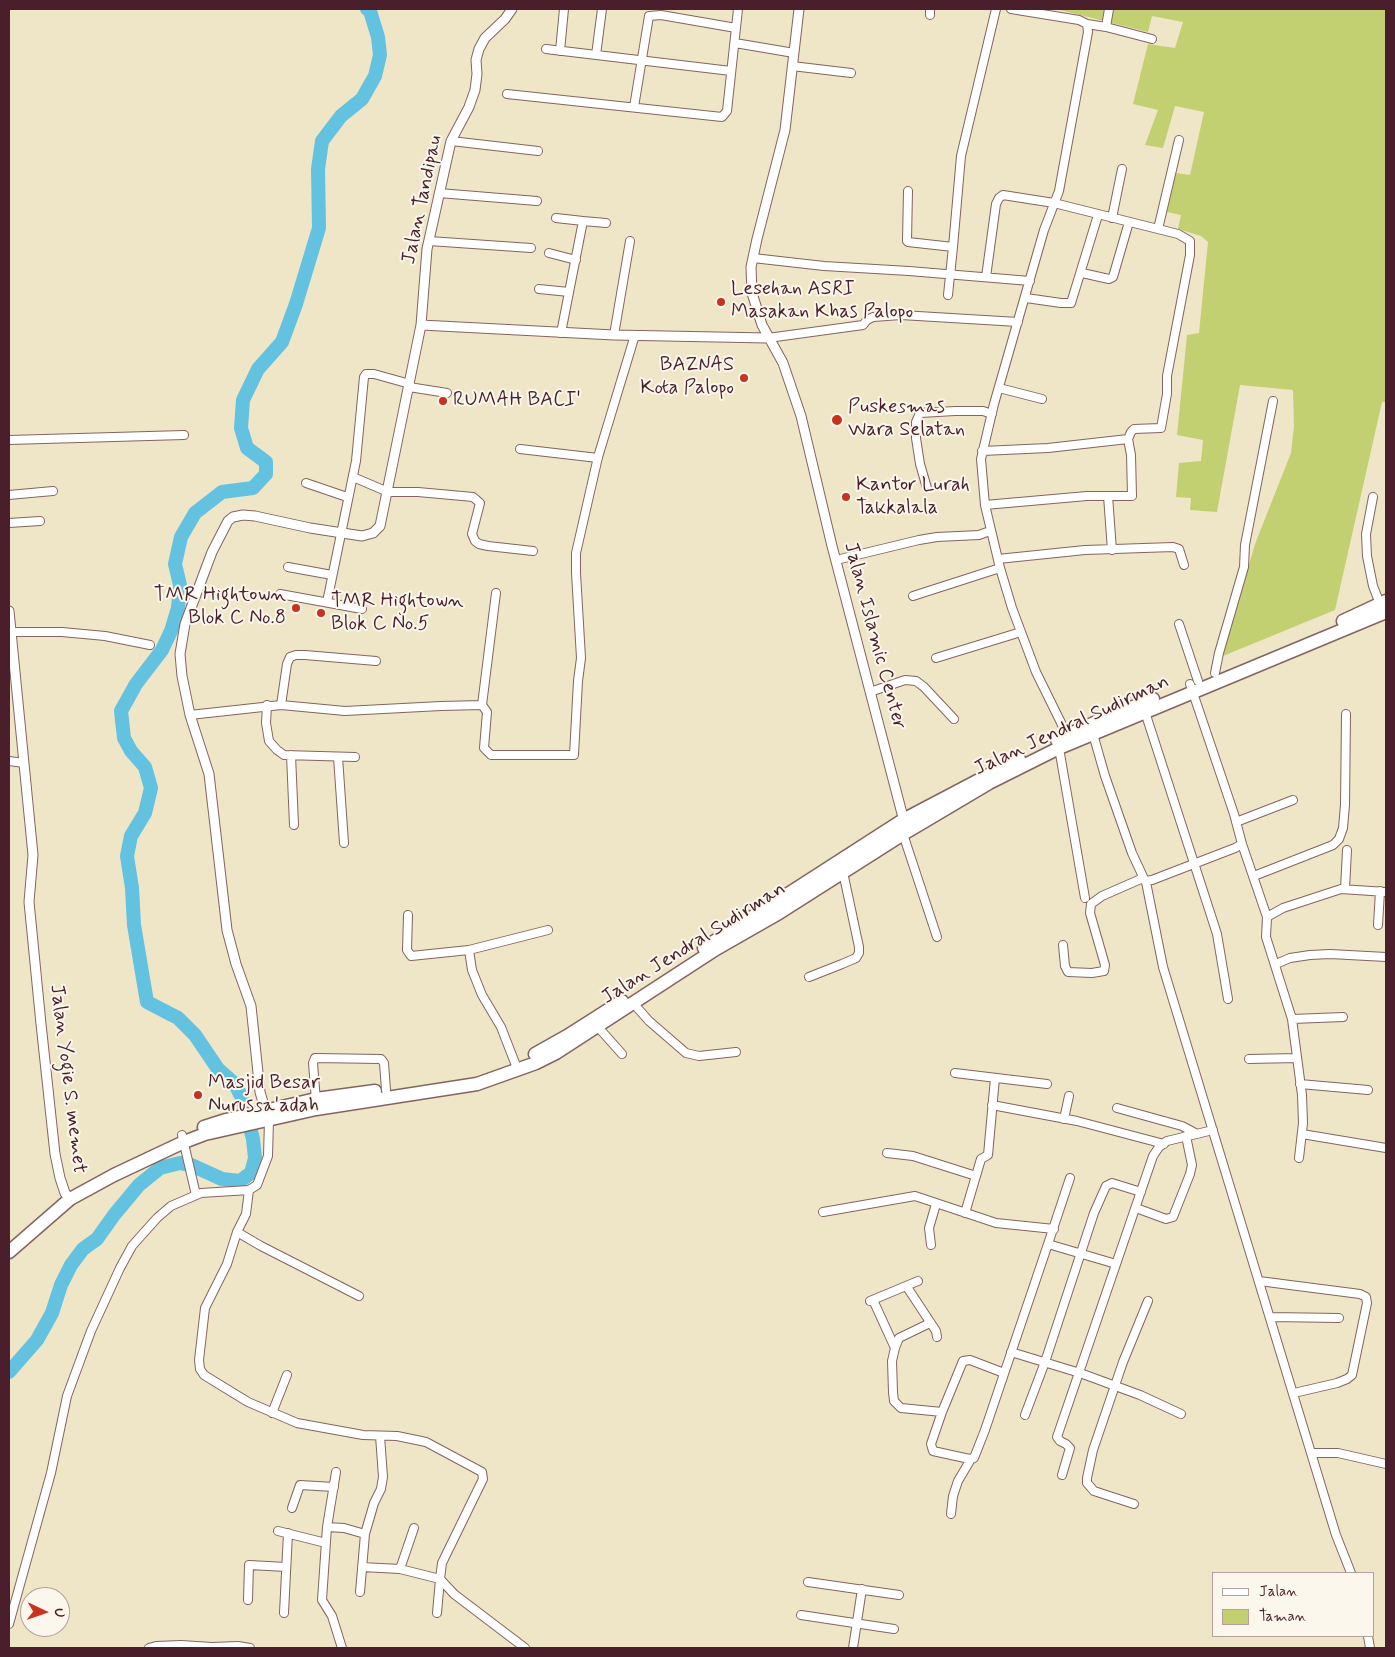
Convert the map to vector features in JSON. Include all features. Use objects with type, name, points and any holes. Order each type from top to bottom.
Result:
[{"type":"highway","name":"Jalan Jendral Sudirman","points":[[317,1104],[485,1081],[516,1071],[556,1053],[708,954],[779,913],[843,872],[905,828],[1059,748],[1069,739],[1093,734],[1145,712],[1215,673],[1384,606]]},
{"type":"highway","name":"Jalan Jendral Sudirman","points":[[9,1241],[67,1196],[137,1156],[226,1120],[240,1121],[386,1090],[461,1079],[487,1073],[541,1051],[905,828],[996,770],[1384,606]]},
{"type":"highway","name":"Jalan Jendral Sudirman","points":[[9,1252],[67,1196]]},
{"type":"street","name":"Jalan Tandipau","points":[[190,715],[181,668],[180,654],[183,633],[212,552],[228,521],[233,517],[247,515],[340,534],[362,536],[373,533],[380,526],[422,325],[426,249],[450,141],[469,107],[477,74],[476,60],[478,49],[485,38],[505,19],[512,9]]},
{"type":"street","points":[[560,51],[564,9]]},
{"type":"street","points":[[596,55],[602,9]]},
{"type":"street","points":[[507,94],[722,117],[727,111],[738,9]]},
{"type":"street","name":"Jalan Islamic Center","points":[[799,9],[785,130],[753,258],[751,268],[752,293],[756,311],[768,338],[783,362],[801,416],[905,828]]},
{"type":"street","points":[[948,295],[952,274],[961,156],[996,9]]},
{"type":"street","points":[[1011,9],[1079,20],[1087,24],[1152,39]]},
{"type":"street","points":[[1106,27],[1109,9]]},
{"type":"street","points":[[634,108],[647,18],[650,15],[661,15],[736,28]]},
{"type":"street","points":[[1069,739],[1036,672],[1021,632],[990,531],[984,505],[981,471],[982,452],[999,388],[1044,230],[1059,191],[1085,50],[1088,32],[1087,24]]},
{"type":"street","points":[[735,42],[794,53]]},
{"type":"street","points":[[546,49],[730,71]]},
{"type":"street","points":[[792,66],[851,73]]},
{"type":"street","points":[[1158,228],[1179,140]]},
{"type":"street","points":[[450,141],[538,151]]},
{"type":"street","points":[[1112,218],[1122,169]]},
{"type":"street","points":[[908,191],[907,241],[953,247]]},
{"type":"street","points":[[439,193],[537,201]]},
{"type":"street","points":[[984,505],[1073,497],[1132,496],[1131,455],[1128,439],[1134,429],[1160,429],[1163,426],[1167,376],[1190,256],[1190,241],[1178,234],[1158,228],[1054,203],[1003,195],[999,198],[989,247],[986,277]]},
{"type":"street","points":[[1026,298],[1070,303],[1082,273],[1098,215]]},
{"type":"street","points":[[556,218],[606,223]]},
{"type":"street","points":[[561,333],[583,221]]},
{"type":"street","points":[[1082,273],[1112,278],[1129,222]]},
{"type":"street","points":[[429,241],[531,248]]},
{"type":"street","points":[[614,335],[630,241]]},
{"type":"street","points":[[549,253],[576,260]]},
{"type":"street","points":[[753,258],[824,266],[1030,281]]},
{"type":"street","points":[[539,289],[569,292]]},
{"type":"street","points":[[422,325],[614,335],[768,338],[863,325],[870,318],[901,315],[1018,322]]},
{"type":"street","points":[[496,593],[482,705],[487,712],[484,748],[491,755],[574,755],[581,658],[576,558],[598,458],[635,335]]},
{"type":"street","points":[[327,602],[347,497],[353,477],[363,380],[365,376],[374,374],[409,386],[447,393]]},
{"type":"street","points":[[999,388],[1042,399]]},
{"type":"street","points":[[1215,673],[1244,567],[1246,538],[1273,401]]},
{"type":"street","points":[[926,488],[916,438],[916,422],[920,414],[983,411],[992,414]]},
{"type":"street","points":[[9,440],[184,435]]},
{"type":"street","points":[[982,452],[1048,448],[1128,439]]},
{"type":"street","points":[[520,448],[598,458]]},
{"type":"street","points":[[353,477],[388,492],[418,492],[473,497],[480,503],[472,534],[475,541],[488,546],[533,551]]},
{"type":"street","points":[[306,483],[347,497]]},
{"type":"street","points":[[9,495],[53,491]]},
{"type":"street","points":[[1108,496],[1112,550]]},
{"type":"street","points":[[1373,497],[1366,534],[1367,556],[1373,586],[1384,606]]},
{"type":"street","points":[[9,523],[40,521]]},
{"type":"street","points":[[836,560],[919,540],[967,536],[990,531]]},
{"type":"street","points":[[998,558],[1085,550],[1176,548],[1179,549],[1184,565]]},
{"type":"street","points":[[288,566],[332,575]]},
{"type":"street","points":[[913,596],[1000,568]]},
{"type":"street","points":[[280,594],[362,609]]},
{"type":"street","name":"Jalan Yogie S. memet","points":[[9,611],[9,632],[33,855],[29,902],[55,1154],[60,1178],[67,1196]]},
{"type":"street","points":[[1179,624],[1193,686],[1242,844],[1267,917],[1266,937],[1292,1019],[1302,1102],[1302,1134],[1299,1158]]},
{"type":"street","points":[[9,632],[62,632],[96,635],[150,645]]},
{"type":"street","points":[[936,658],[1021,632]]},
{"type":"street","points":[[281,704],[287,664],[290,657],[306,655],[376,661]]},
{"type":"street","points":[[870,692],[905,680],[916,681],[924,686],[954,719]]},
{"type":"street","points":[[9,1624],[51,1473],[67,1396],[81,1356],[120,1268],[137,1241],[157,1218],[171,1206],[196,1195],[209,1192],[249,1190],[257,1185],[268,1156],[262,1116],[252,1011],[227,930],[209,774],[190,715],[281,704],[345,712],[482,705]]},
{"type":"street","points":[[267,705],[266,724],[269,741],[284,755],[355,757]]},
{"type":"street","points":[[1145,712],[1217,934],[1228,999]]},
{"type":"street","points":[[1254,876],[1333,846],[1339,840],[1343,828],[1345,805],[1346,714]]},
{"type":"street","points":[[1093,734],[1105,776],[1132,853],[1145,880],[1163,968],[1336,1535],[1350,1572]]},
{"type":"street","points":[[1059,748],[1084,898]]},
{"type":"street","points":[[291,756],[294,824]]},
{"type":"street","points":[[338,757],[344,843]]},
{"type":"street","points":[[9,761],[24,763]]},
{"type":"street","points":[[1236,822],[1293,800]]},
{"type":"street","points":[[905,828],[937,937]]},
{"type":"street","points":[[1063,945],[1065,966],[1068,972],[1092,973],[1104,971],[1090,914],[1091,904],[1102,896],[1193,864],[1242,844]]},
{"type":"street","points":[[1345,889],[1347,850]]},
{"type":"street","points":[[809,977],[856,958],[859,953],[843,872]]},
{"type":"street","points":[[1267,917],[1283,908],[1341,889],[1383,892],[1378,926]]},
{"type":"street","points":[[408,915],[408,950],[411,956],[469,950],[548,930]]},
{"type":"street","points":[[469,950],[472,970],[482,995],[501,1026],[515,1063]]},
{"type":"street","points":[[1276,964],[1290,958],[1310,955],[1330,954],[1386,957]]},
{"type":"street","points":[[632,1003],[649,1021],[686,1053],[700,1056],[736,1052]]},
{"type":"street","points":[[1292,1019],[1343,1017]]},
{"type":"street","points":[[598,1027],[622,1054]]},
{"type":"street","points":[[317,1104],[313,1063],[315,1058],[381,1060],[384,1063],[386,1090]]},
{"type":"street","points":[[1249,1058],[1297,1058]]},
{"type":"street","points":[[955,1073],[1047,1084]]},
{"type":"street","points":[[965,1214],[981,1159],[988,1155],[995,1078]]},
{"type":"street","points":[[1300,1084],[1368,1090]]},
{"type":"street","points":[[1064,1119],[1069,1096]]},
{"type":"street","points":[[992,1105],[1064,1119],[1164,1144]]},
{"type":"street","points":[[1117,1108],[1182,1126],[1197,1134]]},
{"type":"street","points":[[1062,1476],[1070,1448],[1060,1441],[1058,1435],[1153,1156],[1164,1144],[1186,1136],[1213,1130]]},
{"type":"street","points":[[1302,1134],[1386,1148]]},
{"type":"street","points":[[1136,1208],[1166,1219],[1173,1217],[1192,1165],[1186,1136]]},
{"type":"street","points":[[183,1138],[196,1195]]},
{"type":"street","points":[[888,1153],[913,1156],[976,1176]]},
{"type":"street","points":[[951,1514],[953,1496],[958,1481],[977,1452],[1070,1178]]},
{"type":"street","points":[[1025,1415],[1045,1362],[1094,1213],[1106,1186],[1112,1183],[1141,1192]]},
{"type":"street","points":[[249,1190],[246,1214],[237,1232],[227,1264],[205,1308],[199,1360],[200,1368],[208,1378],[248,1402],[297,1423],[341,1432],[397,1436],[426,1442],[483,1475],[483,1479],[442,1563],[437,1613]]},
{"type":"street","points":[[823,1212],[915,1196],[996,1223],[1054,1229]]},
{"type":"street","points":[[931,1245],[929,1228],[936,1204]]},
{"type":"street","points":[[237,1232],[359,1296]]},
{"type":"street","points":[[1048,1244],[1116,1264]]},
{"type":"street","points":[[895,1348],[871,1301],[918,1281]]},
{"type":"street","points":[[1259,1281],[1360,1294],[1366,1297],[1366,1311],[1352,1375],[1337,1383],[1294,1393]]},
{"type":"street","points":[[907,1286],[936,1331],[936,1337]]},
{"type":"street","points":[[1134,1504],[1103,1494],[1089,1487],[1087,1478],[1094,1447],[1123,1362],[1148,1302]]},
{"type":"street","points":[[1270,1317],[1339,1318]]},
{"type":"street","points":[[930,1323],[899,1338],[892,1362],[894,1400],[898,1406],[905,1409],[942,1412]]},
{"type":"street","points":[[1011,1352],[1080,1373],[1140,1395],[1181,1414]]},
{"type":"street","points":[[971,1459],[932,1451],[942,1412],[963,1361],[970,1360],[1004,1373]]},
{"type":"street","points":[[272,1413],[287,1374]]},
{"type":"street","points":[[360,1592],[365,1534],[374,1503],[381,1489],[383,1477],[380,1436]]},
{"type":"street","points":[[1312,1453],[1338,1453],[1386,1464]]},
{"type":"street","points":[[336,1472],[326,1543],[322,1600],[332,1616],[342,1648]]},
{"type":"street","points":[[292,1508],[300,1485],[334,1487]]},
{"type":"street","points":[[328,1527],[344,1528],[365,1534]]},
{"type":"street","points":[[400,1569],[414,1528]]},
{"type":"street","points":[[278,1531],[326,1543]]},
{"type":"street","points":[[284,1613],[288,1533]]},
{"type":"street","points":[[248,1600],[249,1565],[286,1567]]},
{"type":"street","points":[[362,1567],[400,1569],[440,1579],[454,1594],[526,1648]]},
{"type":"street","points":[[808,1582],[899,1595]]},
{"type":"street","points":[[854,1648],[862,1589]]},
{"type":"street","points":[[801,1615],[894,1629]]},
{"type":"street","points":[[149,1648],[181,1645],[250,1648]]},
{"type":"green space","points":[[1056,9],[1386,9],[1386,402],[1382,402],[1335,610],[1223,656],[1255,544],[1291,453],[1294,426],[1293,390],[1240,385],[1217,512],[1190,510],[1191,498],[1176,497],[1179,463],[1201,461],[1203,440],[1177,435],[1187,335],[1199,333],[1208,242],[1201,236],[1178,229],[1181,215],[1167,212],[1176,173],[1190,175],[1204,112],[1175,106],[1163,148],[1145,145],[1158,110],[1133,104],[1148,44],[1175,48],[1183,22],[1152,16],[1148,32]]},
{"type":"waterway","points":[[9,1372],[37,1340],[52,1313],[61,1285],[71,1265],[83,1249],[97,1239],[139,1185],[160,1168],[180,1163],[191,1165],[222,1179],[240,1181],[251,1173],[255,1158],[253,1139],[242,1098],[235,1084],[218,1069],[195,1035],[178,1018],[147,1002],[134,925],[132,888],[127,856],[131,836],[145,813],[151,788],[145,767],[131,751],[124,738],[121,711],[136,684],[162,650],[171,631],[178,608],[180,585],[175,564],[181,537],[195,513],[222,492],[253,488],[266,474],[266,462],[247,448],[241,428],[243,400],[258,369],[282,342],[296,304],[319,228],[318,169],[322,141],[341,116],[362,99],[375,76],[380,55],[378,37],[370,11],[367,9]]},
{"type":"place","name":"Lesehan ASRI Masakan Khas Palopo","points":[[721,302]]},
{"type":"place","name":"BAZNAS Kota Palopo","points":[[744,378]]},
{"type":"place","name":"RUMAH BACI'","points":[[443,401]]},
{"type":"place","name":"Puskesmas Wara Selatan","points":[[837,420]]},
{"type":"place","name":"Kantor Lurah Takkalala","points":[[846,497]]},
{"type":"place","name":"TMR Hightown Blok C No.8","points":[[296,608]]},
{"type":"place","name":"TMR Hightown Blok C No.5","points":[[321,613]]},
{"type":"place","name":"Masjid Besar Nurussa'adah","points":[[198,1095]]}]
